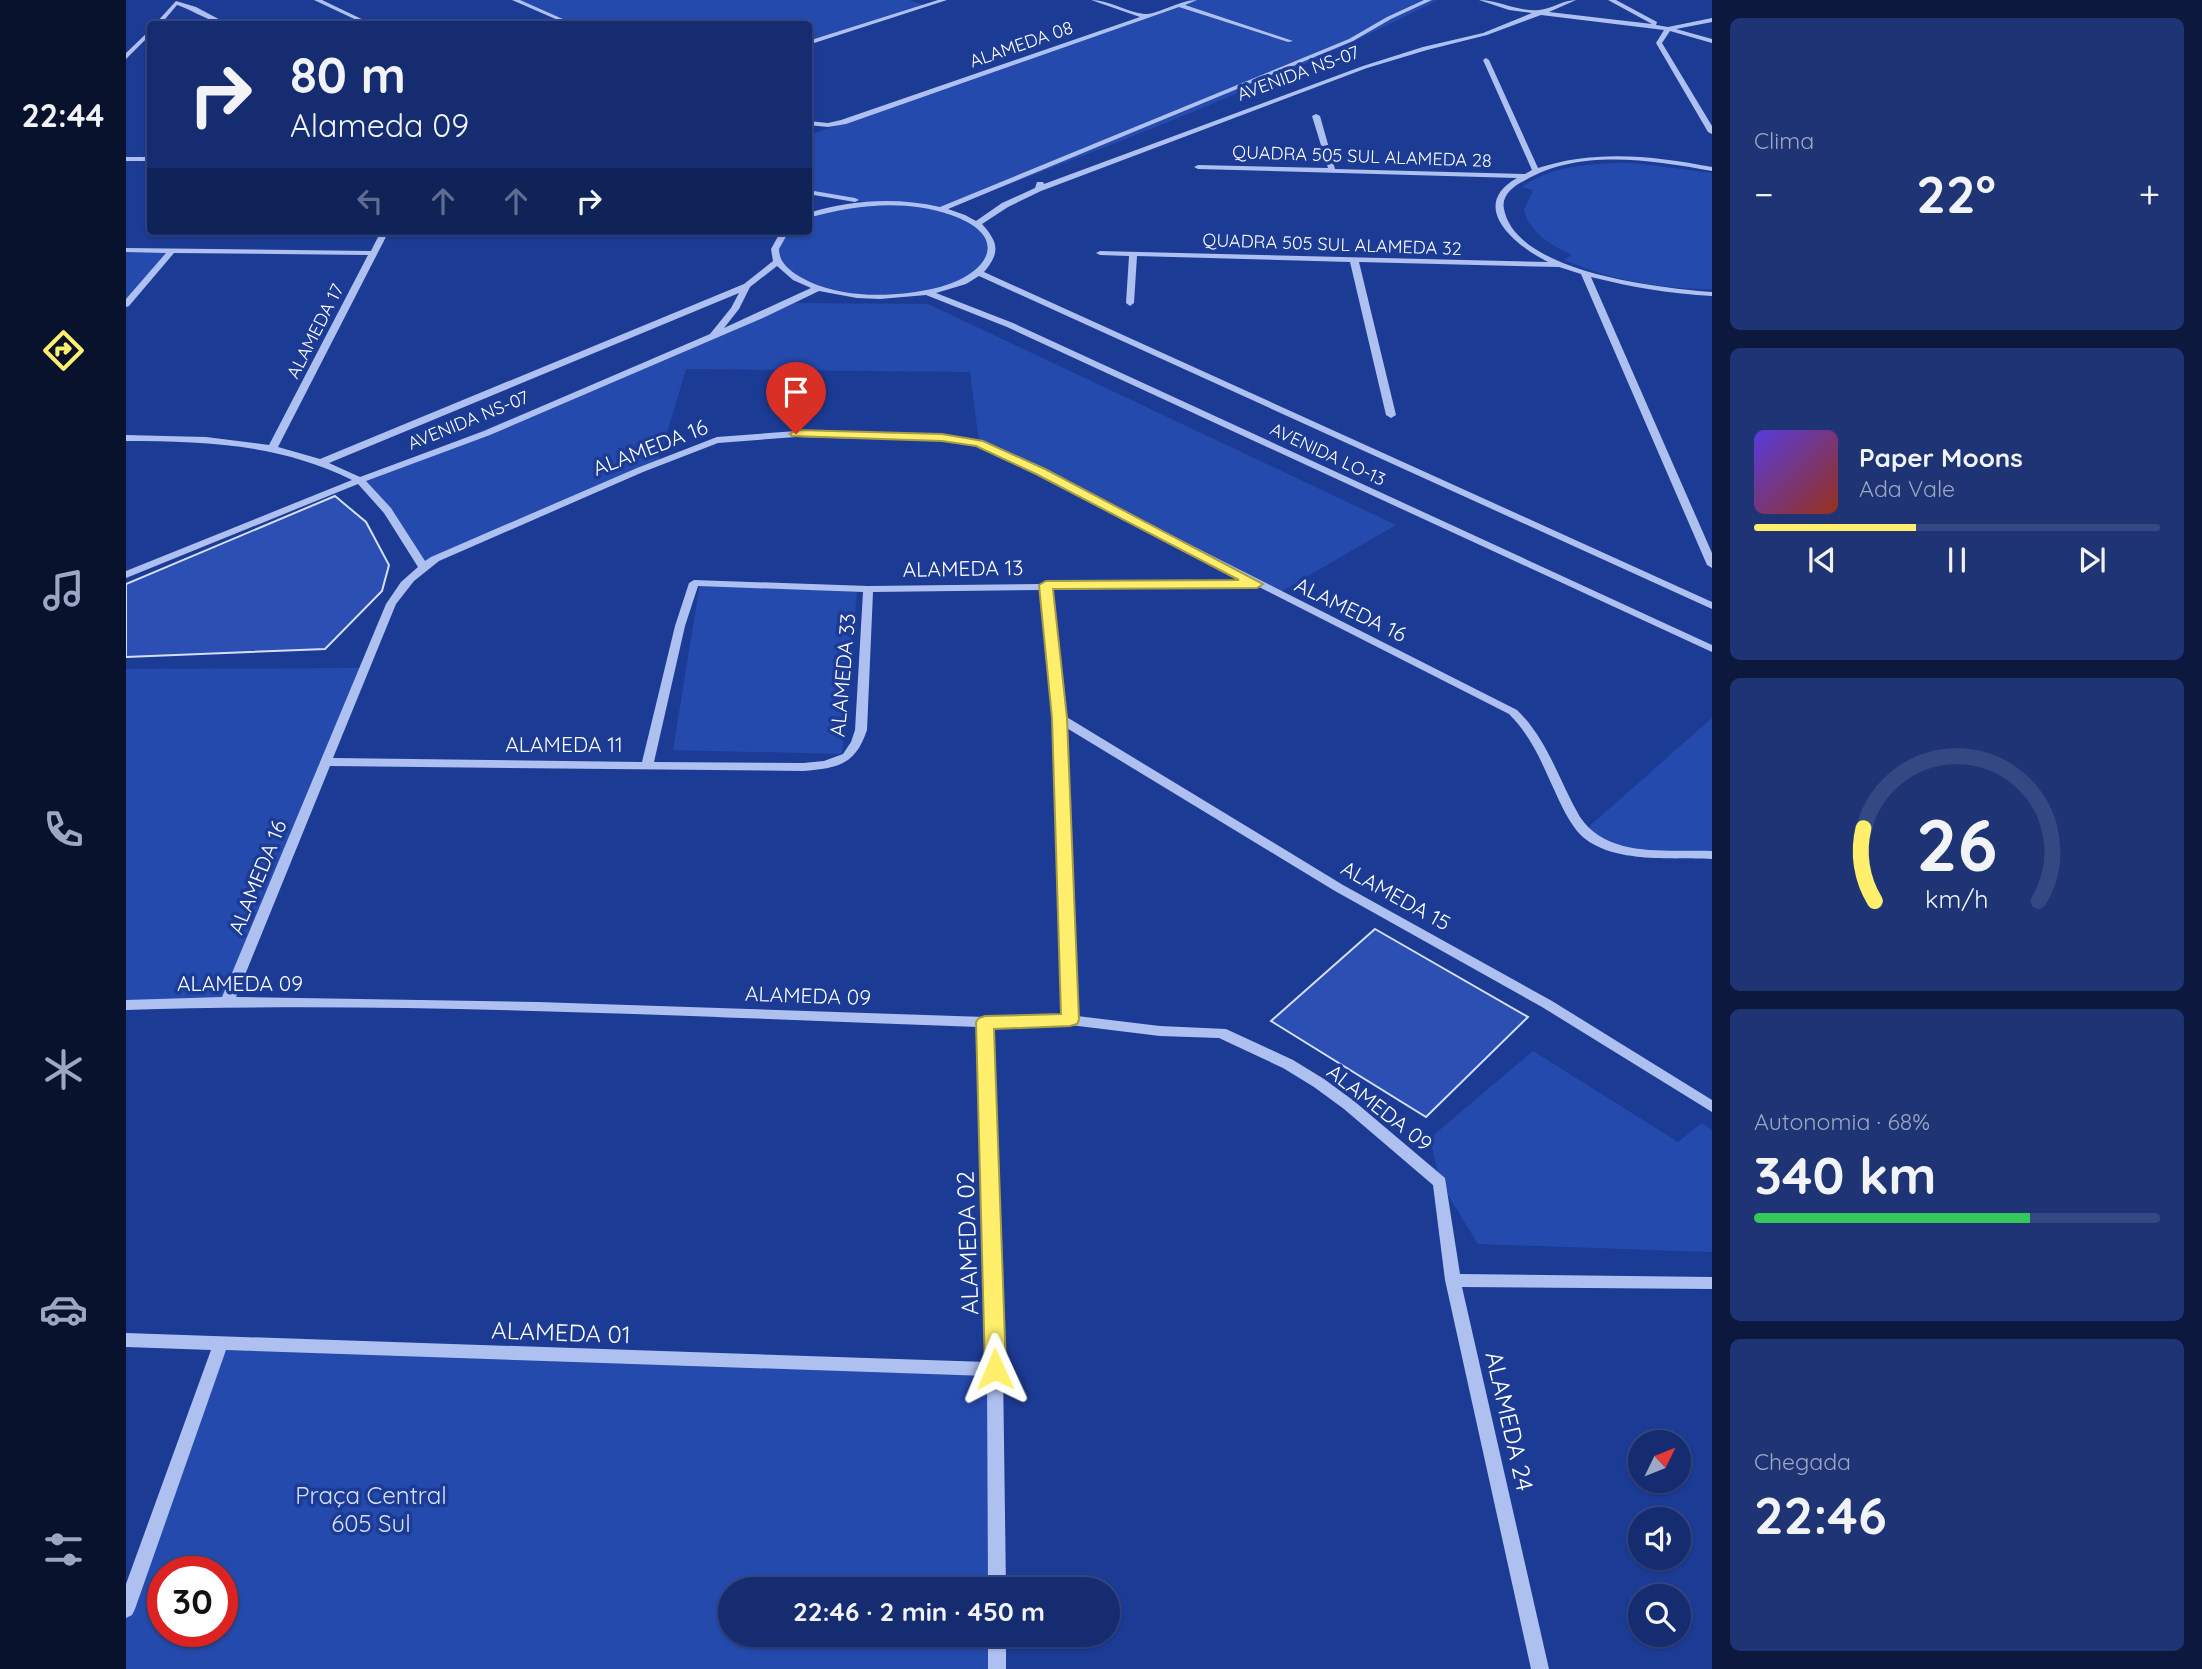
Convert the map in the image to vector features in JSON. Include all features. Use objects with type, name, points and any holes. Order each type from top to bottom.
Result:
[{"type":"street","points":[[317,0],[362,21]]},
{"type":"street","points":[[515,0],[564,21]]},
{"type":"street","points":[[909,0],[926,6]]},
{"type":"street","points":[[812,42],[944,0]]},
{"type":"street","points":[[1094,0],[1147,18]]},
{"type":"street","name":"ALAMEDA 08","points":[[812,123],[828,125],[858,117],[1194,0]]},
{"type":"street","name":"AVENIDA NS-07","points":[[941,209],[1047,168],[1351,40],[1388,18],[1429,0]]},
{"type":"street","points":[[1482,0],[1498,6],[1665,28],[1712,41]]},
{"type":"street","name":"AVENIDA NS-07","points":[[977,224],[1005,205],[1038,189],[1376,63],[1424,48],[1485,34],[1573,0]]},
{"type":"street","points":[[1611,0],[1665,28],[1712,20]]},
{"type":"street","points":[[160,21],[175,1],[219,21]]},
{"type":"street","points":[[1178,5],[1290,41]]},
{"type":"street","points":[[1665,28],[1659,46],[1712,132]]},
{"type":"street","points":[[126,57],[147,35]]},
{"type":"street","points":[[1486,60],[1536,171]]},
{"type":"street","points":[[1316,116],[1332,170]]},
{"type":"street","points":[[1527,151],[1558,165]]},
{"type":"street","points":[[126,159],[147,159]]},
{"type":"street","points":[[1709,167],[1619,159],[1558,165],[1525,176],[1509,187],[1500,201],[1501,216],[1509,230],[1532,250],[1563,265],[1618,283],[1663,291],[1712,294]]},
{"type":"street","name":"QUADRA 505 SUL ALAMEDA 28","points":[[1198,167],[1525,176]]},
{"type":"street","points":[[1038,189],[1047,168]]},
{"type":"street","points":[[1473,175],[1509,187]]},
{"type":"street","points":[[812,193],[869,203]]},
{"type":"street","points":[[781,235],[776,241],[774,251],[777,262],[800,281],[852,295],[891,297],[928,293],[957,285],[979,273],[991,261],[994,248],[989,235],[977,224],[941,209],[869,203],[838,207],[812,215]]},
{"type":"street","name":"ALAMEDA 17","points":[[273,447],[383,235]]},
{"type":"street","points":[[126,250],[373,253]]},
{"type":"street","points":[[1510,264],[1524,259],[1532,250]]},
{"type":"street","points":[[126,303],[171,252]]},
{"type":"street","name":"QUADRA 505 SUL ALAMEDA 32","points":[[1100,253],[1563,265]]},
{"type":"street","points":[[1130,303],[1133,254]]},
{"type":"street","points":[[1354,260],[1391,415]]},
{"type":"street","name":"AVENIDA NS-07","points":[[321,462],[747,286],[777,262]]},
{"type":"street","name":"AVENIDA LO-13","points":[[979,273],[1712,606]]},
{"type":"street","points":[[1586,274],[1712,565]]},
{"type":"street","points":[[1597,300],[1605,289],[1618,283]]},
{"type":"street","points":[[713,335],[735,309],[747,286]]},
{"type":"street","name":"AVENIDA NS-07","points":[[126,575],[487,433],[790,303],[818,288]]},
{"type":"street","name":"AVENIDA LO-13","points":[[928,293],[1010,325],[1712,649]]},
{"type":"street","name":"ALAMEDA 16","points":[[227,1002],[399,590],[423,568],[460,548],[693,448],[728,439],[796,434],[942,438],[979,443],[1513,712],[1530,727],[1565,801],[1584,831],[1605,844],[1654,854],[1712,855]]},
{"type":"street","points":[[126,438],[220,441],[273,447],[321,462],[360,481],[388,513],[423,568]]},
{"type":"street","name":"ALAMEDA 13","points":[[648,763],[694,583],[868,589],[1257,584]]},
{"type":"street","points":[[1046,585],[1059,718],[1070,1020]]},
{"type":"street","name":"ALAMEDA 33","points":[[803,767],[844,760],[852,755],[858,740],[861,730],[868,589]]},
{"type":"street","name":"ALAMEDA 15","points":[[1059,718],[1339,888],[1547,1004],[1712,1107]]},
{"type":"street","name":"ALAMEDA 11","points":[[325,762],[648,763],[803,767]]},
{"type":"street","name":"ALAMEDA 09","points":[[126,1005],[227,1002],[538,1007],[985,1022],[1070,1020],[1160,1031],[1221,1033],[1287,1064],[1319,1083],[1440,1182]]},
{"type":"street","name":"ALAMEDA 02","points":[[985,1022],[995,1369],[997,1577]]},
{"type":"street","name":"ALAMEDA 24","points":[[1440,1182],[1453,1280],[1540,1669]]},
{"type":"street","points":[[1453,1280],[1712,1283]]},
{"type":"street","name":"ALAMEDA 01","points":[[126,1340],[995,1369]]},
{"type":"street","points":[[126,1609],[221,1343]]},
{"type":"street","points":[[997,1647],[997,1669]]},
{"type":"green space","points":[[515,0],[909,0],[926,6],[812,42],[812,21],[564,21]]},
{"type":"green space","points":[[1194,0],[1438,0],[1317,58],[1193,112],[942,209],[977,224],[993,253],[980,272],[957,284],[935,291],[888,297],[842,293],[792,275],[780,264],[776,257],[776,241],[781,235],[812,235],[812,217],[866,202],[812,193],[812,134]]},
{"type":"green space","points":[[1634,163],[1712,173],[1712,289],[1636,282],[1582,267],[1564,260],[1572,255],[1543,238],[1531,226],[1524,210],[1533,190],[1522,187],[1534,179],[1575,166]]},
{"type":"green space","points":[[126,250],[171,252],[126,303]]},
{"type":"green space","points":[[790,303],[928,304],[1396,525],[1277,594],[979,443],[970,372],[686,369],[658,463],[423,567],[360,481]]},
{"type":"green space","points":[[700,583],[857,592],[842,754],[673,750]]},
{"type":"green space","points":[[364,668],[227,1002],[126,1005],[126,669]]},
{"type":"green space","points":[[1712,718],[1712,855],[1633,851],[1584,831]]},
{"type":"green space","points":[[1533,1051],[1678,1142],[1702,1123],[1712,1130],[1712,1252],[1478,1244],[1440,1182],[1430,1138]]},
{"type":"green space","name":"Praça Central 605 Sul","points":[[221,1343],[995,1369],[993,1577],[718,1577],[718,1647],[993,1647],[993,1669],[126,1669],[126,1609]]},
{"type":"building","points":[[335,496],[366,522],[389,565],[382,591],[325,649],[126,657],[126,584]]},
{"type":"building","points":[[1375,929],[1528,1017],[1426,1117],[1271,1021]]},
{"type":"route","points":[[796,434],[942,438],[979,443],[1041,472],[1257,584],[1046,585],[1059,718],[1070,1020],[985,1022],[995,1369]]}]
